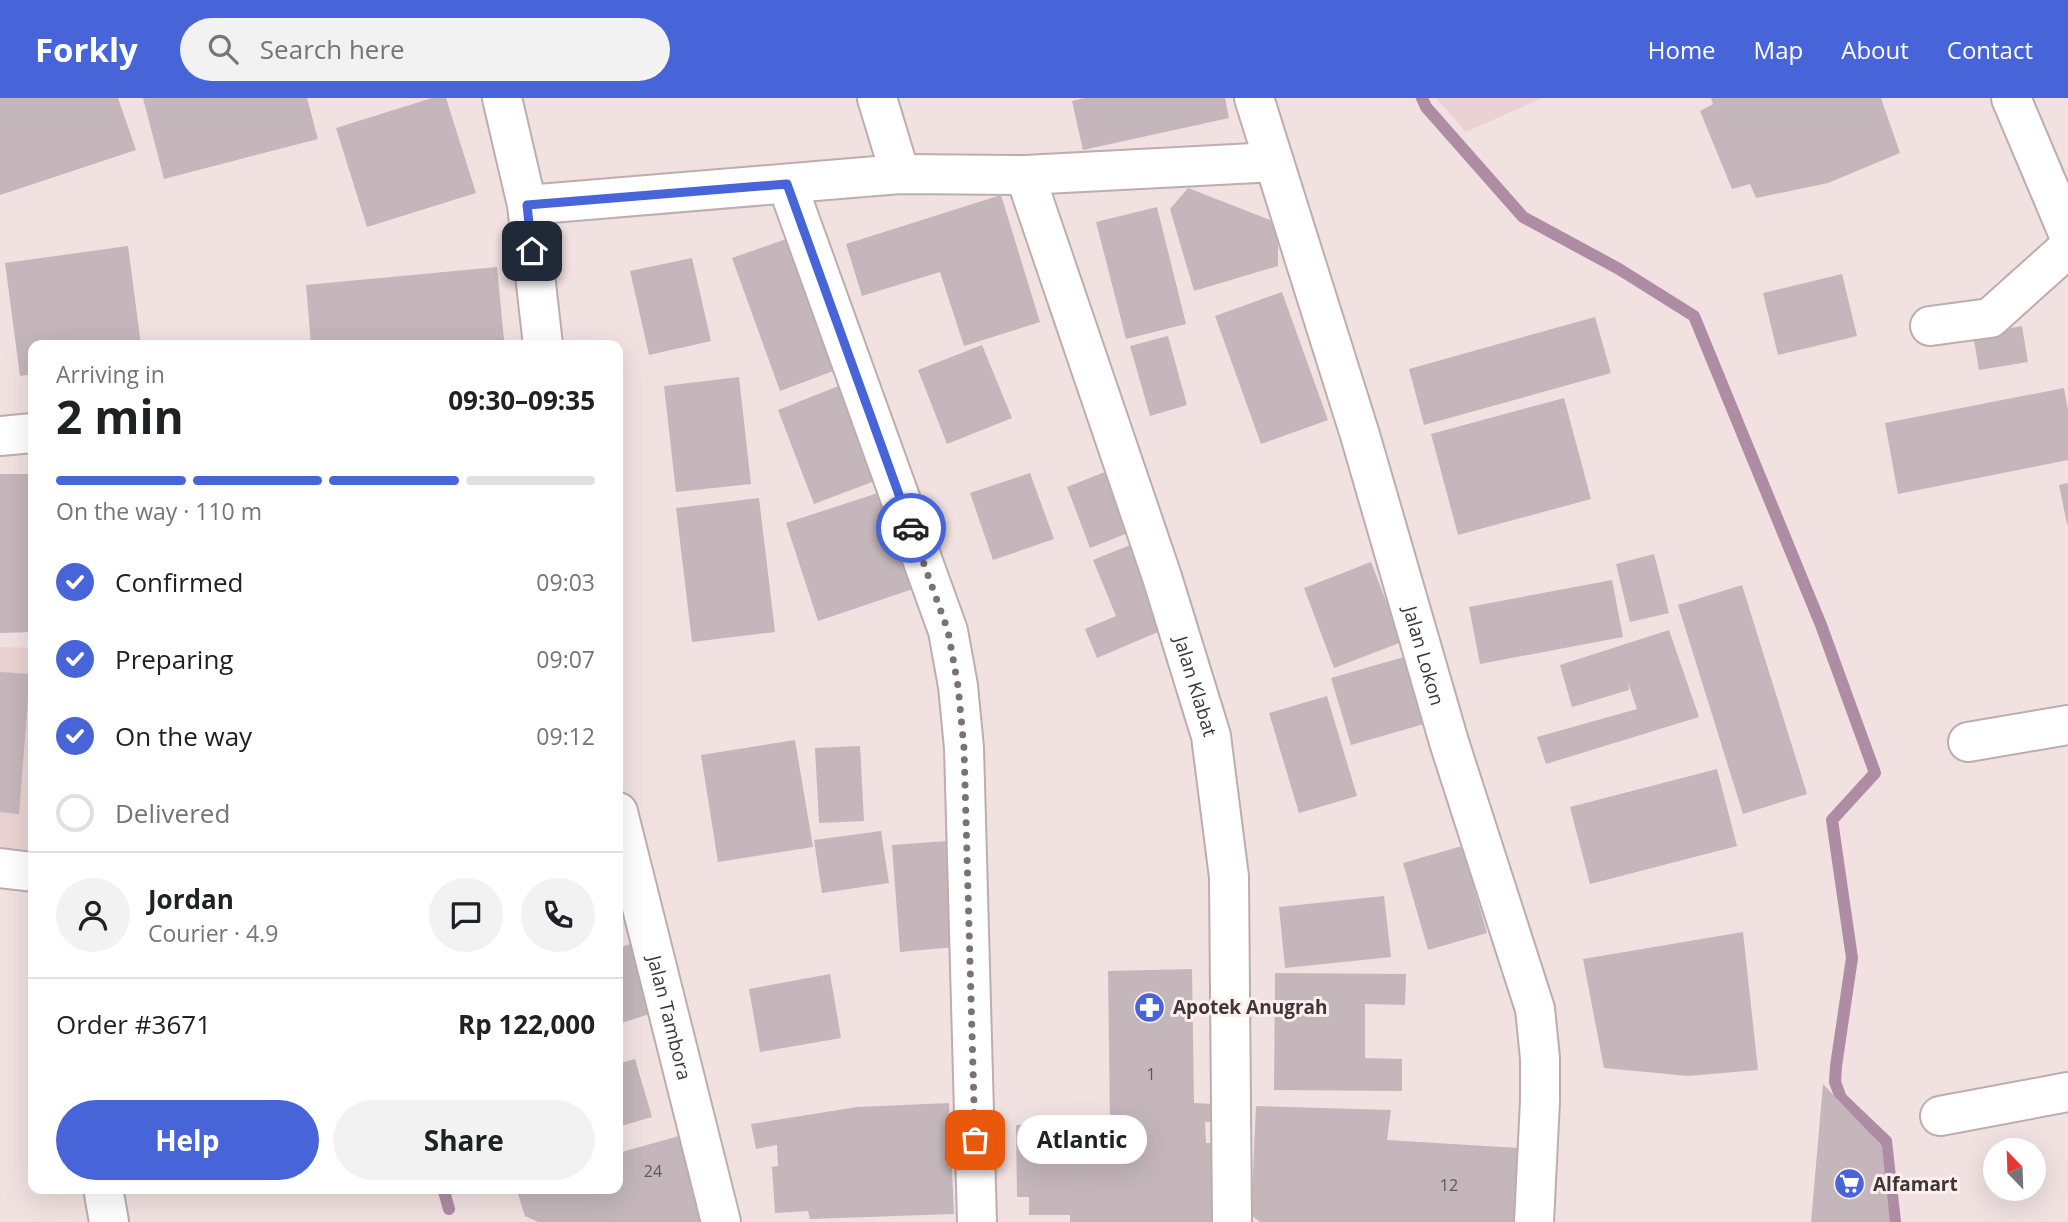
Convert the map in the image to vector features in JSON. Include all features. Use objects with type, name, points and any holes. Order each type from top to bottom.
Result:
[{"type":"street","points":[[502,98],[527,205],[542,340]]},
{"type":"street","points":[[877,98],[900,174]]},
{"type":"street","name":"Jalan Lokon","points":[[1254,98],[1360,435],[1449,742],[1535,1009],[1540,1058],[1540,1101],[1534,1222]]},
{"type":"street","points":[[2011,98],[2068,233]]},
{"type":"street","points":[[527,205],[900,174],[1025,175],[1274,162]]},
{"type":"street","name":"Jalan Klabat","points":[[1025,175],[1162,577],[1211,736],[1229,877],[1232,1222]]},
{"type":"street","points":[[787,184],[948,631],[958,686],[964,748],[977,1222]]},
{"type":"street","points":[[1930,326],[1990,318],[2068,248]]},
{"type":"street","points":[[0,436],[28,433]]},
{"type":"street","points":[[1968,742],[2068,725]]},
{"type":"street","name":"Jalan Tambora","points":[[623,832],[721,1222]]},
{"type":"street","points":[[0,868],[28,871]]},
{"type":"street","points":[[1940,1116],[2068,1092]]},
{"type":"street","points":[[104,1194],[109,1222]]},
{"type":"shaded area","points":[[1436,98],[1542,98],[1466,132]]},
{"type":"shaded area","points":[[0,647],[28,648],[28,859],[0,855]]},
{"type":"building","points":[[0,98],[118,98],[136,150],[0,195]]},
{"type":"building","points":[[143,98],[307,98],[318,139],[164,179]]},
{"type":"building","points":[[432,98],[446,98],[476,193],[367,227],[336,128]]},
{"type":"building","points":[[1084,98],[1225,98],[1229,118],[1083,150],[1072,101]]},
{"type":"building","points":[[1711,98],[1881,98],[1900,153],[1828,183],[1756,198],[1750,184],[1732,189],[1700,111],[1713,104]]},
{"type":"building","points":[[1188,188],[1278,223],[1278,266],[1194,291],[1170,209]]},
{"type":"building","points":[[1001,195],[1040,322],[964,346],[940,272],[862,296],[846,244]]},
{"type":"building","points":[[1157,207],[1186,324],[1126,339],[1096,222]]},
{"type":"building","points":[[789,238],[836,370],[780,391],[732,258]]},
{"type":"building","points":[[128,246],[140,340],[28,340],[28,375],[20,376],[5,263]]},
{"type":"building","points":[[692,258],[711,341],[649,355],[630,271]]},
{"type":"building","points":[[497,267],[504,340],[311,340],[306,285]]},
{"type":"building","points":[[1842,274],[1857,336],[1778,355],[1763,293]]},
{"type":"building","points":[[1282,292],[1328,420],[1261,444],[1215,316]]},
{"type":"building","points":[[1595,317],[1611,373],[1424,425],[1409,369]]},
{"type":"building","points":[[2022,326],[2028,362],[1979,370],[1973,335]]},
{"type":"building","points":[[1168,336],[1187,405],[1150,416],[1130,346]]},
{"type":"building","points":[[982,345],[1012,418],[947,444],[918,370]]},
{"type":"building","points":[[739,377],[751,484],[676,492],[664,386]]},
{"type":"building","points":[[851,381],[888,476],[814,504],[778,410]]},
{"type":"building","points":[[2064,388],[2068,410],[2068,460],[1898,494],[1885,423]]},
{"type":"building","points":[[1564,398],[1591,499],[1458,535],[1431,434]]},
{"type":"building","points":[[1110,470],[1133,531],[1090,548],[1067,487]]},
{"type":"building","points":[[1030,473],[1054,539],[993,560],[970,493]]},
{"type":"building","points":[[0,474],[28,474],[28,632],[0,633]]},
{"type":"building","points":[[2068,483],[2068,524],[2067,524],[2059,485]]},
{"type":"building","points":[[887,490],[919,587],[818,621],[786,523]]},
{"type":"building","points":[[759,498],[775,632],[692,642],[676,508]]},
{"type":"building","points":[[1130,545],[1165,629],[1097,658],[1085,629],[1116,616],[1093,560]]},
{"type":"building","points":[[1654,554],[1669,613],[1630,622],[1616,564]]},
{"type":"building","points":[[1371,562],[1402,642],[1334,668],[1304,588]]},
{"type":"building","points":[[1612,580],[1623,637],[1480,664],[1469,607]]},
{"type":"building","points":[[1742,585],[1807,794],[1743,814],[1678,605]]},
{"type":"building","points":[[1669,630],[1699,717],[1546,764],[1537,737],[1637,709],[1628,682],[1629,690],[1572,707],[1560,665]]},
{"type":"building","points":[[1404,657],[1424,724],[1351,745],[1331,678]]},
{"type":"building","points":[[0,672],[28,674],[19,814],[0,812]]},
{"type":"building","points":[[1327,696],[1357,796],[1299,813],[1269,713]]},
{"type":"building","points":[[795,740],[813,847],[718,862],[701,755]]},
{"type":"building","points":[[860,746],[864,821],[819,823],[815,748]]},
{"type":"building","points":[[1717,769],[1737,846],[1590,884],[1570,807]]},
{"type":"building","points":[[881,831],[889,883],[822,893],[814,840]]},
{"type":"building","points":[[947,841],[955,947],[900,952],[892,845]]},
{"type":"building","points":[[1462,846],[1487,933],[1428,950],[1403,863]]},
{"type":"building","points":[[1384,896],[1391,957],[1285,968],[1279,907]]},
{"type":"building","points":[[1743,932],[1758,1070],[1688,1076],[1604,1068],[1583,959]]},
{"type":"building","points":[[631,944],[653,1013],[623,1022],[623,946]]},
{"type":"building","points":[[1192,969],[1194,1103],[1212,1104],[1211,1122],[1205,1122],[1206,1143],[1214,1143],[1213,1222],[1070,1222],[1070,1215],[1029,1215],[1029,1197],[1017,1197],[1016,1125],[1110,1122],[1108,971]]},
{"type":"building","points":[[1275,973],[1406,974],[1405,1005],[1365,1004],[1365,1058],[1402,1059],[1402,1091],[1274,1090]]},
{"type":"building","points":[[830,974],[841,1038],[760,1052],[749,989]]},
{"type":"building","points":[[635,1059],[652,1117],[623,1126],[623,1063]]},
{"type":"building","name":"Alfamart","points":[[1823,1084],[1882,1146],[1890,1222],[1811,1222]]},
{"type":"building","points":[[949,1103],[954,1214],[810,1219],[808,1211],[775,1213],[772,1167],[778,1166],[777,1145],[756,1149],[751,1124],[857,1107]]},
{"type":"building","points":[[1256,1106],[1391,1110],[1387,1140],[1519,1148],[1514,1222],[1260,1222],[1251,1215]]},
{"type":"building","points":[[679,1136],[701,1222],[538,1222],[525,1216],[518,1194],[623,1194],[623,1152]]},
{"type":"waterway","points":[[1422,98],[1426,107],[1523,217],[1619,269],[1694,316],[1821,625],[1875,773],[1832,820],[1852,958],[1835,1082],[1841,1098],[1886,1141],[1895,1222]]},
{"type":"waterway","points":[[445,1194],[449,1209]]},
{"type":"way so far","points":[[911,528],[948,631],[958,686],[964,748],[975,1140]]},
{"type":"place","name":"Apotek Anugrah","points":[[1150,1007]]},
{"type":"place","name":"Atlantic","points":[[975,1140]]},
{"type":"place","name":"Alfamart","points":[[1850,1184]]},
{"type":"route","points":[[532,251],[527,205],[787,184],[911,528]]}]
